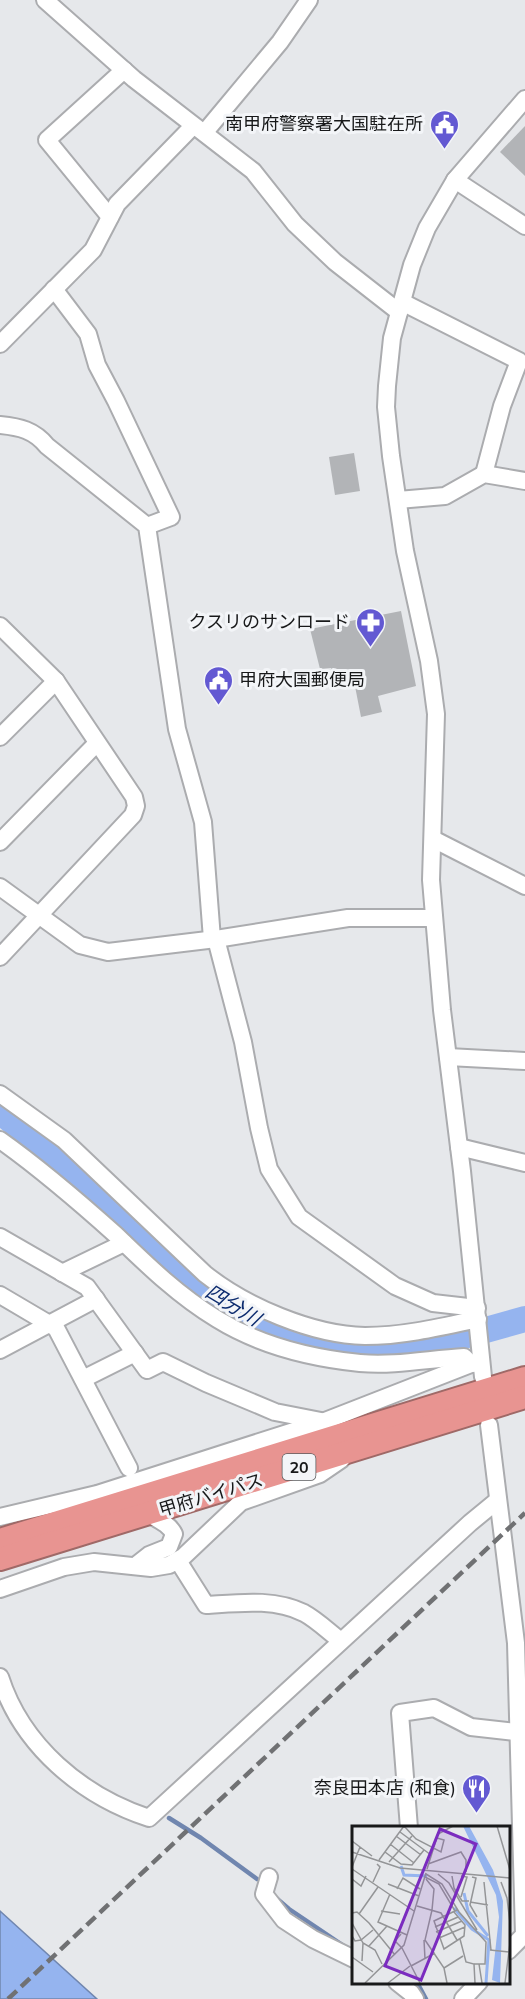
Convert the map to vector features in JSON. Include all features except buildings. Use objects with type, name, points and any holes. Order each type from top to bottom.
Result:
[{"type":"highway","name":"甲府バイパス","points":[[0,1540],[525,1378]]},
{"type":"highway","name":"甲府バイパス","points":[[0,1559],[525,1397]]},
{"type":"street","points":[[45,0],[124,70],[253,171],[295,224],[335,262],[401,307],[519,361],[502,406],[484,474]]},
{"type":"street","points":[[3,334],[54,289],[93,250],[117,204],[199,129],[273,50],[309,0]]},
{"type":"street","points":[[110,217],[47,140],[124,70]]},
{"type":"street","points":[[479,1363],[477,1313],[447,1057],[431,880],[436,714],[429,661],[405,551],[386,407],[392,338],[412,265],[427,228],[455,180],[525,99]]},
{"type":"street","points":[[455,180],[525,226]]},
{"type":"street","points":[[54,289],[88,334],[97,365],[171,517],[147,526]]},
{"type":"street","points":[[0,425],[39,435],[47,446],[147,526],[177,729],[203,822],[214,939],[243,1042],[259,1128],[270,1169],[299,1217],[395,1286],[433,1303],[477,1313]]},
{"type":"street","points":[[398,500],[445,496],[484,474],[525,481]]},
{"type":"street","points":[[0,626],[56,681],[134,797],[136,806],[133,815],[0,957]]},
{"type":"street","points":[[0,737],[56,681]]},
{"type":"street","points":[[0,842],[97,742]]},
{"type":"street","points":[[433,839],[525,886]]},
{"type":"street","points":[[0,887],[80,945],[108,952],[214,939],[348,918],[434,918]]},
{"type":"street","points":[[447,1057],[525,1061]]},
{"type":"street","points":[[0,1094],[64,1140],[205,1274],[225,1290],[262,1309],[315,1328],[364,1336],[423,1331],[477,1313]]},
{"type":"street","points":[[0,1140],[46,1173],[171,1287],[219,1320],[262,1341],[311,1356],[361,1363],[416,1362],[464,1357],[479,1363]]},
{"type":"street","points":[[459,1147],[525,1163]]},
{"type":"street","points":[[62,1273],[124,1243]]},
{"type":"street","points":[[4,1244],[87,1287],[147,1370],[163,1362],[275,1412],[325,1421]]},
{"type":"street","points":[[0,1295],[56,1328],[129,1468]]},
{"type":"street","points":[[0,1350],[96,1299]]},
{"type":"street","points":[[83,1379],[135,1353]]},
{"type":"street","points":[[0,1516],[97,1494],[325,1421],[479,1363]]},
{"type":"street","points":[[489,1425],[498,1500],[520,1631],[522,1733],[515,1870],[525,1955]]},
{"type":"street","points":[[0,1589],[64,1567],[94,1562],[151,1568],[169,1565],[183,1557],[241,1502],[320,1474],[357,1449]]},
{"type":"street","points":[[0,1677],[18,1717],[39,1747],[57,1766],[85,1788],[123,1810],[149,1818],[470,1523],[498,1500]]},
{"type":"street","points":[[135,1566],[149,1555],[169,1547],[174,1534],[164,1522],[149,1514]]},
{"type":"street","points":[[182,1567],[206,1605],[251,1602],[286,1606],[305,1613],[341,1641]]},
{"type":"street","points":[[409,1826],[400,1713],[434,1707],[471,1727],[522,1733]]},
{"type":"street","points":[[269,1878],[264,1894],[284,1920],[313,1939],[352,1958]]},
{"type":"street","points":[[510,1949],[524,1935]]},
{"type":"street","points":[[398,1984],[415,1999]]},
{"type":"street","points":[[463,1999],[478,1984]]},
{"type":"water","points":[[0,1911],[97,1999],[0,1999]]},
{"type":"waterway","name":"四分川","points":[[0,1111],[109,1202],[210,1295],[258,1323],[307,1338],[353,1347],[410,1345],[468,1335],[525,1319]]},
{"type":"waterway","points":[[169,1818],[257,1879]]},
{"type":"waterway","points":[[275,1897],[344,1946]]},
{"type":"waterway","points":[[416,1984],[426,1999]]},
{"type":"railway","points":[[8,1999],[525,1513]]},
{"type":"place","name":"南甲府警察署大国駐在所","points":[[444,150]]},
{"type":"place","name":"クスリのサンロード","points":[[371,648]]},
{"type":"place","name":"甲府大国郵便局","points":[[218,706]]},
{"type":"place","name":"奈良田本店 (和食)","points":[[477,1814]]}]
